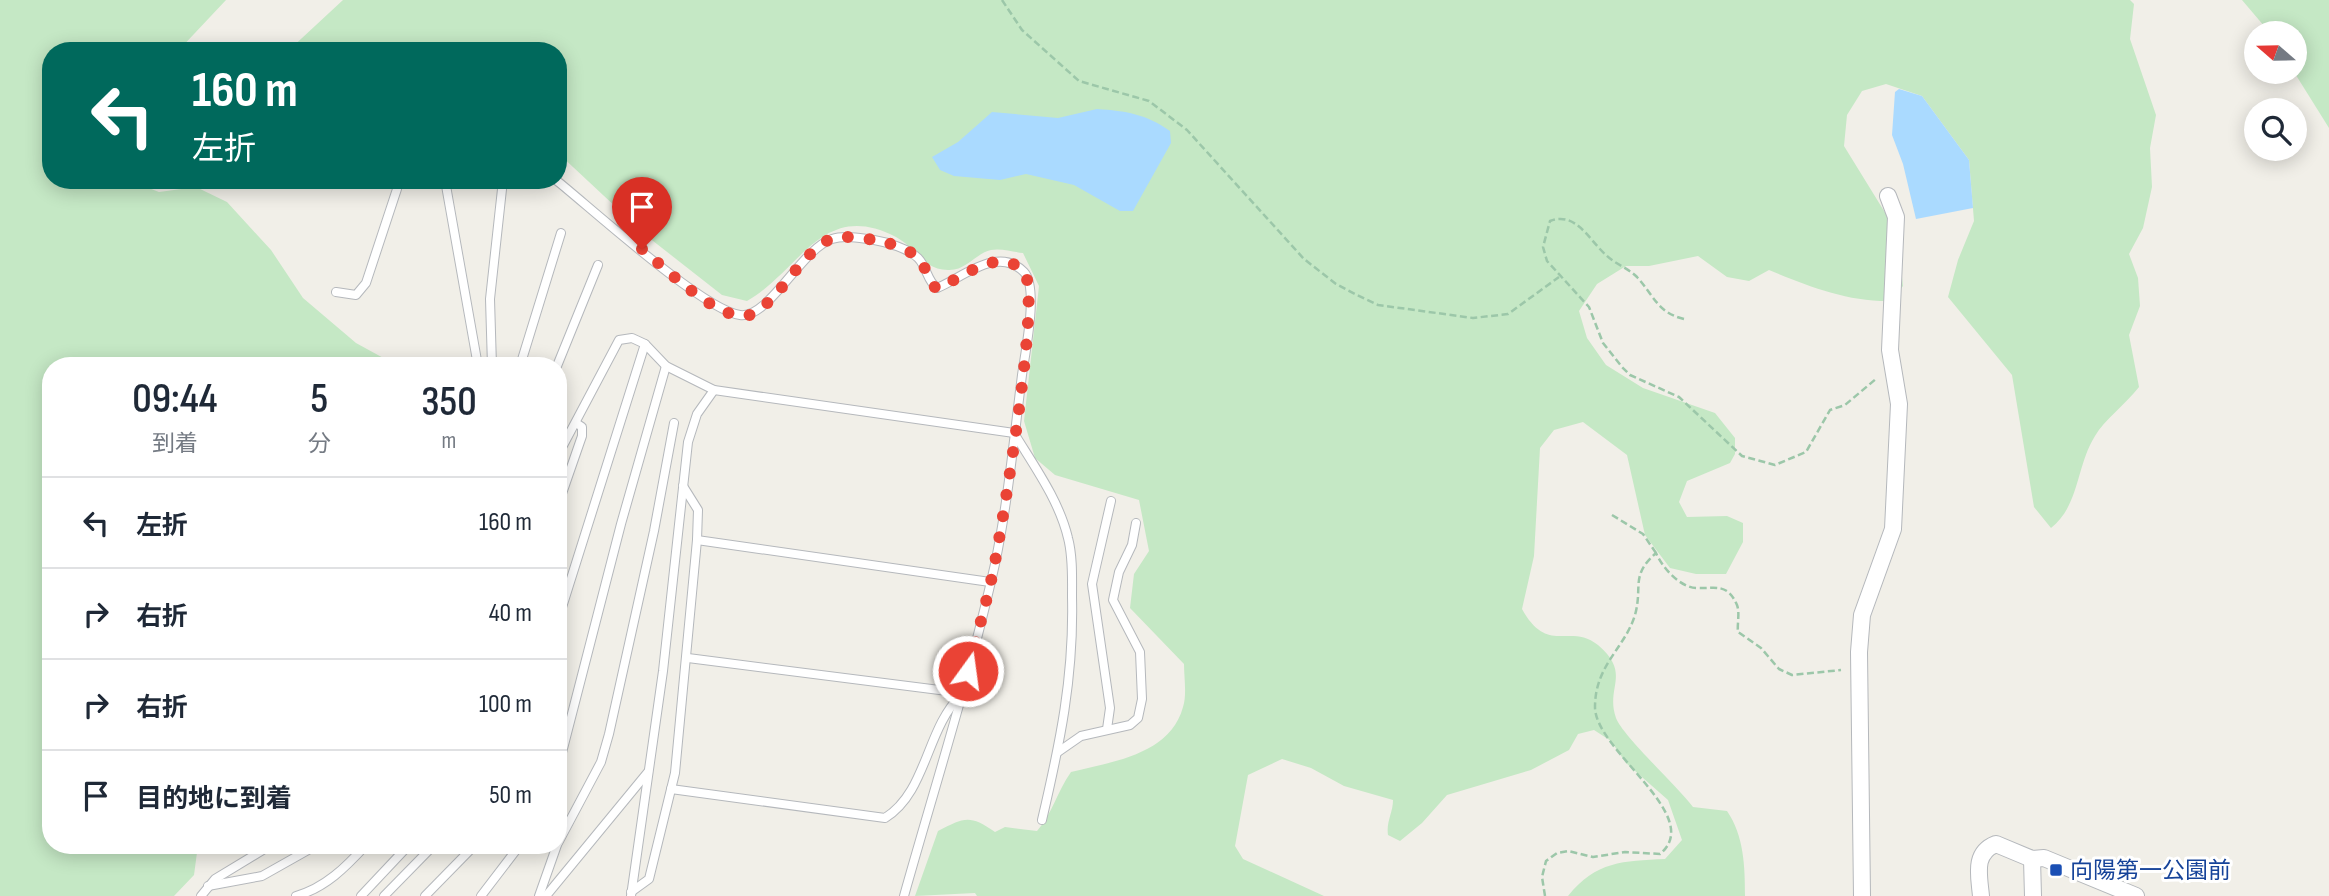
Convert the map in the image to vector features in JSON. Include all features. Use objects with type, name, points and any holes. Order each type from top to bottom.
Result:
[{"type":"street","points":[[1862,896],[1859,670],[1863,615],[1893,529],[1899,404],[1890,350],[1896,217],[1888,196]]},
{"type":"street","points":[[1981,896],[1979,860],[1986,848],[1996,844],[2032,859],[2044,858],[2136,896]]},
{"type":"street","points":[[2032,859],[2033,896]]},
{"type":"lane","points":[[336,292],[356,295],[366,283],[397,189]]},
{"type":"lane","points":[[447,189],[476,357]]},
{"type":"lane","points":[[492,357],[490,299],[502,189]]},
{"type":"lane","points":[[567,189],[706,300],[743,316],[757,312],[800,264],[831,239],[857,237],[884,242],[918,257],[930,283],[937,289],[983,264],[1013,264],[1026,273],[1031,288],[1028,330],[990,582],[963,693],[904,896]]},
{"type":"lane","points":[[523,357],[561,233]]},
{"type":"lane","points":[[561,357],[598,265]]},
{"type":"lane","points":[[567,440],[619,340],[632,338],[645,344],[666,366],[714,390],[1014,433]]},
{"type":"lane","points":[[567,591],[645,344]]},
{"type":"lane","points":[[567,733],[621,524],[666,366]]},
{"type":"lane","points":[[631,894],[688,442],[697,414],[714,390]]},
{"type":"lane","points":[[567,479],[582,436],[582,427],[576,423]]},
{"type":"lane","points":[[567,827],[601,762],[609,734],[654,531],[674,423]]},
{"type":"lane","points":[[1014,433],[1051,494],[1068,537],[1071,559],[1073,626],[1069,681],[1058,752],[1042,820]]},
{"type":"lane","points":[[631,894],[649,879],[671,789],[688,658],[698,510],[682,486]]},
{"type":"lane","points":[[1107,729],[1110,708],[1092,584],[1111,501]]},
{"type":"lane","points":[[1058,752],[1081,736],[1130,725],[1138,718],[1142,699],[1140,652],[1113,600],[1136,523]]},
{"type":"lane","points":[[697,540],[990,582]]},
{"type":"lane","points":[[688,658],[963,693]]},
{"type":"lane","points":[[671,789],[884,818],[896,811],[909,793],[948,708],[963,693]]},
{"type":"lane","points":[[546,896],[648,772]]},
{"type":"lane","points":[[201,896],[208,886],[257,854]]},
{"type":"lane","points":[[208,886],[262,876],[301,854]]},
{"type":"lane","points":[[296,896],[313,891],[344,869],[358,854]]},
{"type":"lane","points":[[361,896],[401,854]]},
{"type":"lane","points":[[384,896],[425,854]]},
{"type":"lane","points":[[425,896],[466,854]]},
{"type":"lane","points":[[481,896],[513,854]]},
{"type":"lane","points":[[539,896],[554,854]]},
{"type":"path","points":[[1002,0],[1022,30],[1079,81],[1149,101],[1187,130],[1304,259],[1336,284],[1357,295],[1378,305],[1473,318],[1508,314],[1560,276]]},
{"type":"path","points":[[1684,319],[1671,316],[1657,306],[1635,275],[1606,256],[1572,221],[1559,217],[1550,221],[1543,247],[1547,261],[1588,307],[1603,343],[1630,374],[1679,397],[1742,456],[1760,463],[1785,463],[1806,452],[1830,410],[1845,405],[1882,374],[1895,380]]},
{"type":"path","points":[[1612,515],[1643,534],[1659,561],[1681,582],[1696,588],[1720,587],[1732,595],[1738,609],[1738,632],[1761,648],[1779,669],[1792,675],[1807,676],[1859,670]]},
{"type":"path","points":[[1545,896],[1542,877],[1546,861],[1557,852],[1593,857],[1625,852],[1660,854],[1668,847],[1671,839],[1670,825],[1664,808],[1600,729],[1595,708],[1604,666],[1635,615],[1638,574],[1642,564],[1656,553]]},
{"type":"green space","points":[[0,0],[226,0],[186,42],[42,42],[42,189],[151,189],[159,192],[200,189],[227,202],[271,250],[303,298],[356,343],[382,357],[42,357],[42,854],[197,854],[194,875],[174,896],[0,896]]},
{"type":"green space","points":[[343,0],[2130,0],[2134,4],[2130,39],[2156,115],[2150,148],[2152,187],[2143,228],[2129,254],[2138,278],[2140,306],[2129,335],[2139,387],[2095,436],[2084,460],[2073,497],[2060,519],[2051,528],[2034,507],[2012,375],[1948,297],[1958,260],[1974,221],[1969,160],[1922,96],[1886,84],[1862,91],[1847,115],[1844,146],[1897,232],[1903,286],[1891,301],[1844,296],[1769,270],[1749,281],[1727,277],[1698,256],[1649,266],[1626,266],[1597,284],[1579,311],[1587,338],[1606,365],[1643,388],[1715,413],[1735,438],[1735,454],[1730,463],[1687,481],[1679,502],[1687,517],[1727,516],[1743,523],[1743,542],[1726,574],[1696,574],[1670,568],[1645,535],[1627,455],[1583,422],[1554,430],[1540,448],[1534,556],[1522,609],[1541,631],[1550,635],[1588,639],[1608,655],[1616,673],[1613,707],[1620,726],[1693,807],[1727,811],[1733,821],[1742,852],[1745,896],[1568,896],[1578,884],[1600,869],[1623,862],[1665,859],[1682,840],[1668,800],[1626,763],[1611,741],[1594,730],[1578,734],[1569,750],[1531,770],[1447,795],[1422,823],[1400,841],[1388,835],[1393,800],[1344,786],[1311,768],[1282,759],[1248,775],[1235,846],[1243,859],[1324,896],[977,896],[975,893],[915,896],[938,831],[954,823],[972,820],[995,832],[1005,827],[1037,831],[1071,772],[1121,760],[1152,746],[1166,736],[1176,723],[1184,702],[1184,664],[1130,608],[1134,574],[1149,551],[1139,500],[1055,475],[1035,458],[1024,421],[1039,286],[1023,253],[991,250],[960,268],[939,269],[925,262],[896,237],[871,228],[849,227],[831,232],[814,243],[766,288],[747,301],[722,295],[648,237],[567,161],[567,42],[298,42]]},
{"type":"green space","points":[[2242,0],[2329,0],[2329,128],[2302,84],[2307,84],[2307,21],[2260,21]]},
{"type":"water","points":[[1899,89],[1922,96],[1969,160],[1973,208],[1916,219],[1903,164],[1892,135],[1895,92]]},
{"type":"water","points":[[1097,109],[1135,114],[1170,131],[1171,143],[1133,211],[1120,211],[1074,185],[1026,174],[1000,180],[954,176],[940,170],[932,157],[958,142],[992,112],[1058,118]]},
{"type":"place","name":"向陽第一公園前","points":[[2056,870]]},
{"type":"route","points":[[642,249],[706,300],[726,311],[743,316],[757,312],[800,264],[831,239],[857,237],[884,242],[918,257],[930,283],[937,289],[983,264],[1013,264],[1026,273],[1031,288],[1028,330],[1014,433],[995,563],[968,671]]}]
